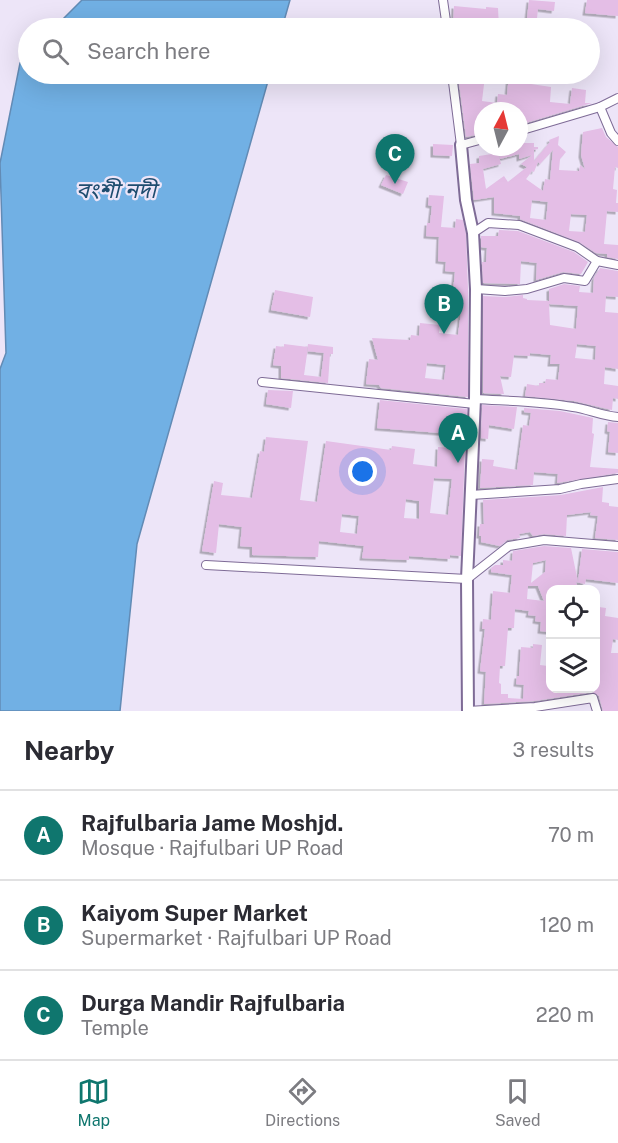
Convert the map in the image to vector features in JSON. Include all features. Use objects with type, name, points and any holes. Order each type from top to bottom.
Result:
[{"type":"street","points":[[443,0],[446,18]]},
{"type":"street","points":[[453,84],[466,200],[473,233],[476,289],[475,401],[467,579],[468,711],[535,707],[592,698],[597,711]]},
{"type":"street","points":[[528,128],[600,107],[618,98]]},
{"type":"street","points":[[600,107],[611,133],[618,141]]},
{"type":"street","points":[[461,145],[474,141]]},
{"type":"street","points":[[473,233],[488,223],[519,225],[578,247],[597,261],[618,265]]},
{"type":"street","points":[[476,289],[505,291],[527,289],[564,278],[585,281],[597,261]]},
{"type":"street","points":[[262,382],[475,401],[557,405],[618,417]]},
{"type":"street","points":[[471,495],[560,489],[618,479]]},
{"type":"street","points":[[206,565],[467,579],[509,546],[544,540],[618,546]]},
{"type":"water","points":[[82,0],[290,0],[285,18],[64,18]]},
{"type":"water","name":"বংশী নদী","points":[[18,73],[18,84],[267,84],[137,544],[120,711],[0,711],[0,369],[6,353],[0,163]]},
{"type":"building","points":[[529,0],[555,2],[554,11],[538,9],[537,18],[527,18]]},
{"type":"building","points":[[587,0],[618,0],[618,16],[585,13]]},
{"type":"building","points":[[454,6],[498,8],[498,18],[453,18]]},
{"type":"building","points":[[459,84],[484,84],[482,101],[490,102],[474,102],[474,135],[466,137]]},
{"type":"building","points":[[508,84],[531,84],[551,87],[550,102],[570,104],[572,88],[586,90],[585,103],[592,103],[528,122],[528,102],[497,102],[498,94],[507,95]]},
{"type":"building","points":[[602,128],[606,137],[618,147],[618,168],[615,167],[613,189],[617,190],[618,212],[607,211],[604,244],[618,245],[618,259],[607,257],[607,254],[596,253],[579,242],[520,219],[520,216],[494,213],[494,197],[474,200],[470,164],[479,163],[479,156],[499,156],[501,164],[483,169],[486,189],[504,176],[508,182],[527,167],[521,164],[532,155],[519,159],[519,156],[528,156],[528,143],[534,143],[534,147],[538,147],[534,150],[534,161],[550,142],[549,140],[559,136],[558,145],[566,152],[560,159],[559,170],[579,171],[580,165],[585,169],[581,155],[583,132]],"holes":[[[553,150],[550,180],[545,179],[543,191],[526,179],[532,171],[534,172],[538,162],[540,164]],[[532,200],[548,202],[546,220],[530,218]],[[571,214],[587,215],[585,232],[569,231]]]},
{"type":"building","points":[[433,144],[453,145],[452,156],[433,155]]},
{"type":"building","points":[[386,175],[408,182],[403,194],[381,185]]},
{"type":"building","points":[[429,195],[444,196],[441,227],[455,228],[456,219],[463,220],[466,234],[468,397],[381,388],[379,385],[366,384],[369,359],[378,360],[372,338],[410,340],[411,335],[419,336],[420,323],[440,325],[439,333],[458,335],[461,312],[451,311],[455,272],[445,271],[446,262],[438,261],[439,237],[426,236],[432,206],[428,205]],"holes":[[[427,363],[446,365],[444,380],[425,378]]]},
{"type":"building","points":[[499,230],[518,231],[574,252],[588,262],[581,274],[563,272],[536,280],[537,263],[521,261],[520,284],[483,283],[482,262],[486,262],[487,248],[481,247],[481,236],[498,236]]},
{"type":"building","points":[[600,268],[618,271],[618,297],[606,296],[605,312],[618,313],[618,369],[605,367],[604,384],[618,386],[618,399],[613,398],[612,410],[574,401],[525,396],[527,384],[539,386],[539,383],[545,383],[546,379],[558,380],[560,364],[550,364],[551,355],[530,353],[530,356],[514,355],[511,377],[500,376],[504,394],[483,393],[483,296],[523,295],[523,298],[527,300],[549,301],[549,289],[564,284],[580,286],[579,292],[593,293],[594,278]],"holes":[[[549,304],[578,306],[576,329],[550,325]],[[577,344],[596,346],[595,360],[575,358]]]},
{"type":"building","points":[[275,290],[313,297],[310,317],[271,310]]},
{"type":"building","points":[[284,344],[333,347],[333,354],[330,354],[328,383],[281,378],[281,366],[273,365],[276,346],[284,347]],"holes":[[[307,351],[324,353],[321,377],[304,375]]]},
{"type":"building","points":[[268,390],[293,391],[291,408],[266,404]]},
{"type":"building","points":[[380,400],[467,409],[466,435],[377,428]]},
{"type":"building","points":[[482,405],[517,407],[514,429],[489,425],[488,439],[481,438]]},
{"type":"building","points":[[524,408],[560,411],[593,418],[592,433],[594,434],[590,467],[618,469],[618,473],[557,483],[558,474],[534,472],[533,485],[480,488],[482,459],[494,460],[493,466],[517,470],[523,425],[529,426],[531,413],[524,412]]},
{"type":"building","points":[[608,422],[618,423],[618,453],[608,452],[610,432],[607,431]]},
{"type":"building","points":[[266,437],[308,441],[300,500],[317,502],[326,441],[391,450],[392,446],[415,449],[413,464],[437,467],[438,447],[465,449],[461,556],[450,555],[450,559],[409,556],[409,560],[362,558],[364,546],[319,541],[318,557],[252,555],[252,547],[240,546],[242,527],[219,524],[216,553],[202,551],[214,481],[223,483],[221,495],[252,498],[260,451],[264,452]],"holes":[[[434,478],[452,479],[448,515],[430,513]],[[406,499],[419,501],[419,519],[404,518]],[[342,514],[359,516],[357,534],[340,532]]]},
{"type":"building","points":[[603,487],[602,502],[618,507],[618,540],[595,538],[598,516],[590,515],[591,512],[567,515],[566,536],[544,534],[533,536],[530,532],[519,534],[520,538],[507,540],[500,546],[481,542],[481,536],[479,536],[480,524],[484,524],[483,500],[561,495]]},
{"type":"building","points":[[544,546],[571,548],[578,582],[582,549],[618,552],[618,583],[586,579],[585,584],[576,582],[577,585],[546,585],[546,632],[540,631],[541,622],[535,621],[536,616],[528,615],[529,611],[515,609],[514,628],[508,628],[505,666],[500,666],[501,694],[508,694],[508,698],[523,699],[524,685],[516,684],[517,676],[519,676],[521,647],[533,648],[533,644],[542,645],[540,665],[546,666],[546,693],[586,693],[534,701],[484,704],[486,672],[480,671],[485,629],[482,629],[483,619],[491,620],[493,591],[510,593],[512,575],[491,572],[491,568],[495,565],[503,565],[503,560],[512,561],[513,551]],"holes":[[[546,560],[545,572],[531,583],[533,563]],[[528,586],[538,586],[544,601],[527,599]]]},
{"type":"building","points":[[600,607],[606,608],[605,616],[618,618],[618,640],[613,639],[611,653],[618,653],[618,711],[603,711],[599,696],[594,693],[600,693]]},
{"type":"place","name":"Durga Mandir Rajfulbaria","points":[[395,184]]},
{"type":"place","name":"Kaiyom Super Market","points":[[444,334]]},
{"type":"place","name":"Rajfulbaria Jame Moshjd.","points":[[458,463]]}]
